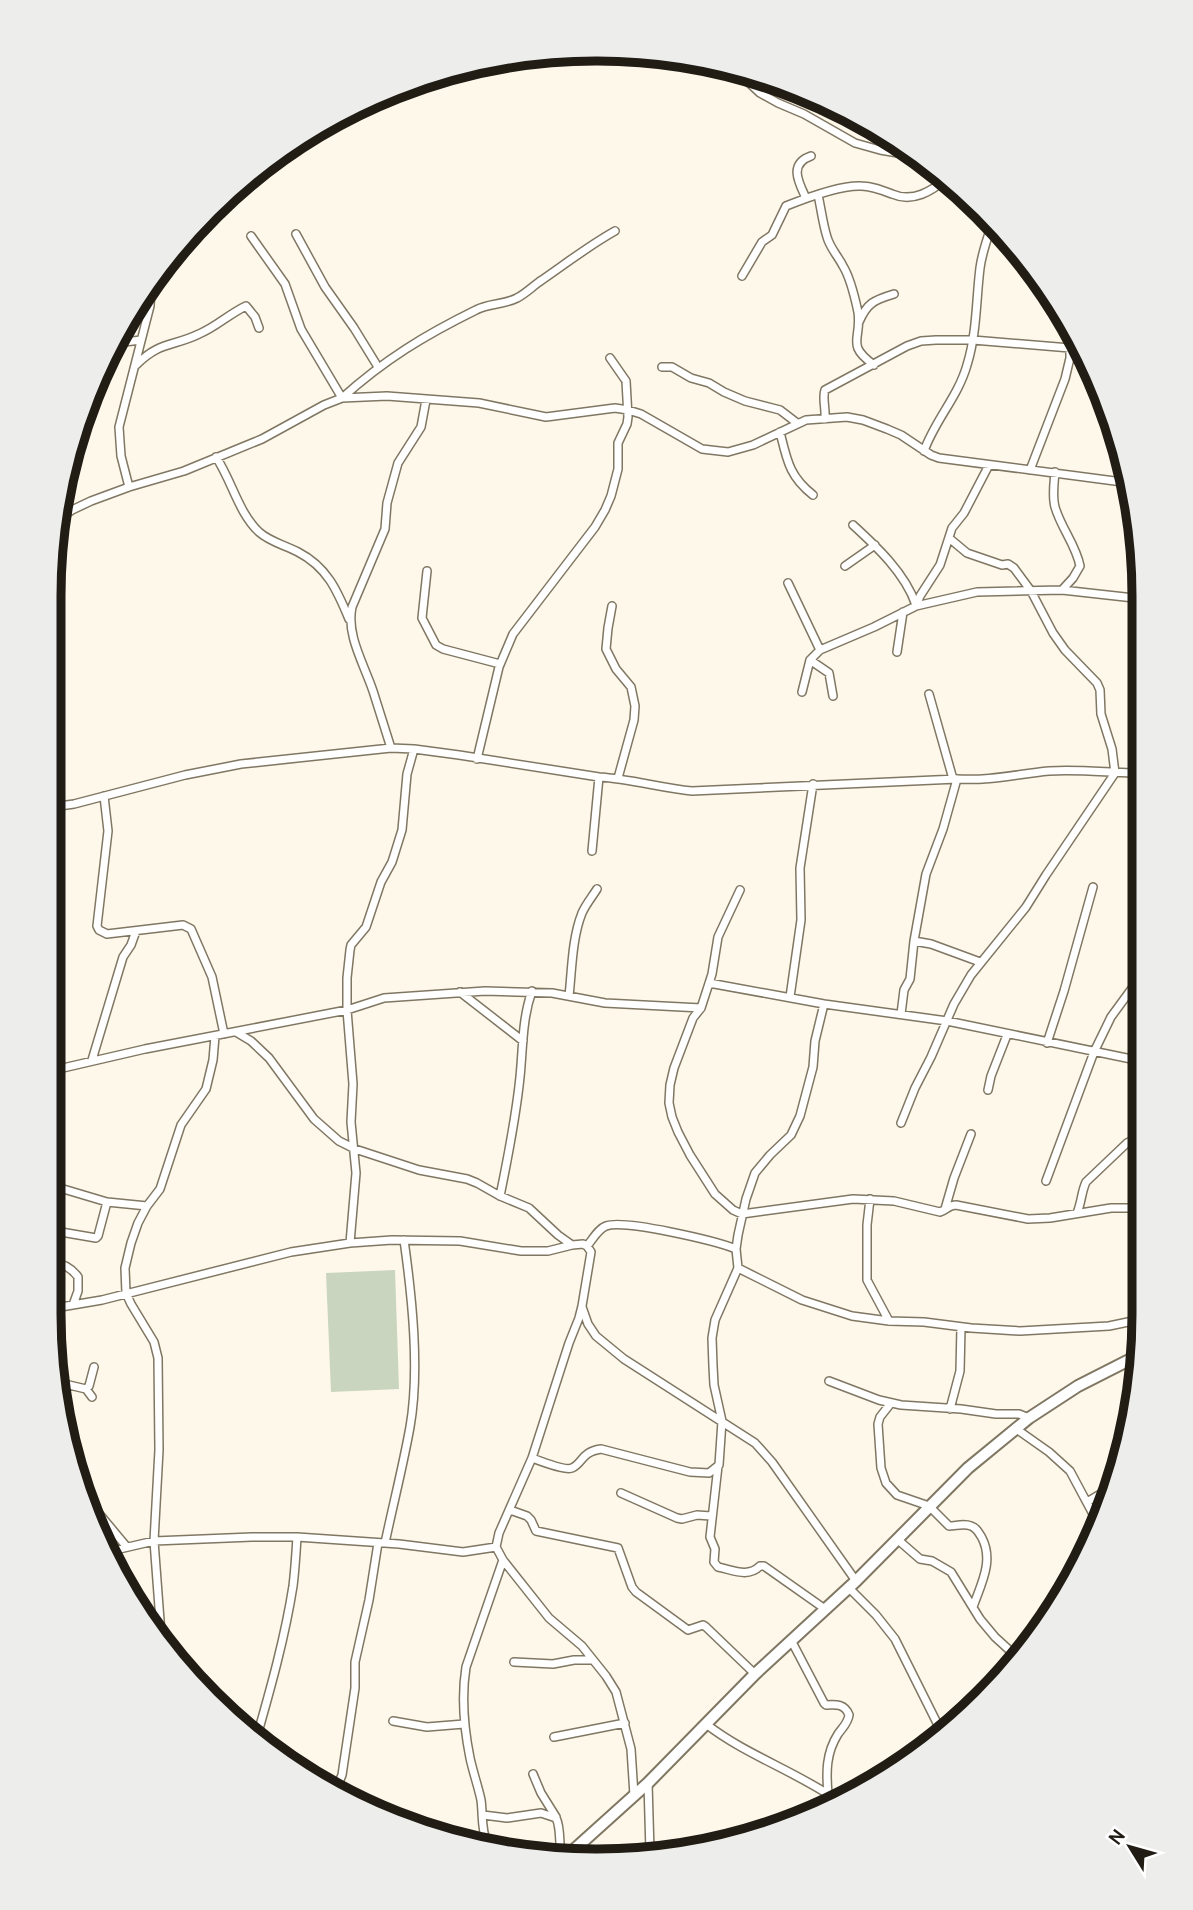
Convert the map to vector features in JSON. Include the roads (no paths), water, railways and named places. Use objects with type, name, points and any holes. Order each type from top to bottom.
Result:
[{"type":"street","points":[[750,84],[760,93],[855,143],[896,153]]},
{"type":"street","points":[[806,198],[796,174],[803,160],[811,156]]},
{"type":"street","points":[[742,276],[762,242],[772,235],[786,206],[852,186],[878,189],[895,196],[914,197],[939,186]]},
{"type":"street","points":[[818,195],[826,235],[845,268],[858,312],[855,343],[858,351],[874,365]]},
{"type":"street","points":[[342,398],[379,367],[430,332],[489,305],[518,298],[615,231]]},
{"type":"street","points":[[923,451],[961,383],[968,363],[982,258],[989,233]]},
{"type":"street","points":[[296,234],[325,288],[379,367]]},
{"type":"street","points":[[251,236],[285,284],[301,329],[342,398]]},
{"type":"street","points":[[858,323],[867,306],[894,294]]},
{"type":"street","points":[[129,487],[121,456],[119,427],[150,300]]},
{"type":"street","points":[[136,366],[148,353],[163,345],[198,334],[246,306],[260,328]]},
{"type":"street","points":[[126,342],[141,340]]},
{"type":"street","points":[[825,419],[825,390],[914,343],[973,340],[1070,348],[1065,379],[1030,470]]},
{"type":"street","points":[[477,759],[506,649],[517,627],[594,527],[605,510],[615,482],[618,443],[627,424],[628,410],[626,381],[610,358]]},
{"type":"street","points":[[662,367],[672,367],[745,401],[780,410],[797,423]]},
{"type":"street","points":[[69,512],[91,501],[184,471],[262,439],[342,398],[387,396],[480,403],[546,417],[615,408],[628,410],[641,414],[688,442],[710,450],[728,452],[765,440],[797,423],[847,417],[872,422],[901,435],[923,451],[939,458],[1119,481]]},
{"type":"street","points":[[349,620],[385,528],[387,503],[398,463],[421,427],[426,400]]},
{"type":"street","points":[[780,432],[793,475],[813,495]]},
{"type":"street","points":[[216,457],[248,517],[260,532],[299,552],[328,576],[335,586],[349,620],[391,748]]},
{"type":"street","points":[[916,606],[940,565],[952,528],[964,513],[989,465]]},
{"type":"street","points":[[1055,472],[1055,508],[1080,566],[1062,590]]},
{"type":"street","points":[[853,524],[875,545],[904,581],[916,606]]},
{"type":"street","points":[[901,1123],[954,1004],[980,962],[1026,907],[1115,774],[1112,749],[1101,714],[1100,687],[1065,650],[1031,591],[1011,565],[1002,565],[967,554],[949,538]]},
{"type":"street","points":[[845,566],[875,545]]},
{"type":"street","points":[[427,571],[422,618],[436,645],[500,664]]},
{"type":"street","points":[[788,583],[820,650]]},
{"type":"street","points":[[802,692],[810,660],[820,650],[916,606],[977,592],[1062,590],[1132,598]]},
{"type":"street","points":[[612,606],[606,649],[616,669],[631,687],[635,706],[634,720],[618,778]]},
{"type":"street","points":[[897,652],[903,612]]},
{"type":"street","points":[[810,660],[829,673],[833,696]]},
{"type":"street","points":[[901,1014],[904,990],[910,979],[926,874],[943,829],[955,779],[929,694]]},
{"type":"street","points":[[61,806],[241,764],[391,748],[414,748],[692,791],[1001,778],[1073,770],[1132,773]]},
{"type":"street","points":[[350,1243],[356,1173],[351,1122],[353,1084],[347,1010],[350,950],[351,944],[366,927],[381,882],[392,862],[402,830],[407,774],[414,748]]},
{"type":"street","points":[[592,851],[599,777]]},
{"type":"street","points":[[790,997],[801,920],[800,868],[813,785]]},
{"type":"street","points":[[104,796],[108,831],[97,926],[99,930],[107,934],[183,925],[191,929],[212,976],[224,1034]]},
{"type":"street","points":[[1047,1043],[1093,887]]},
{"type":"street","points":[[569,996],[580,921],[597,889]]},
{"type":"street","points":[[740,890],[718,937],[712,974],[701,1008],[692,1018],[674,1068],[669,1103],[678,1132],[715,1194],[727,1206],[742,1214],[870,1199],[894,1201],[934,1211],[956,1205],[1028,1219],[1111,1208],[1132,1208]]},
{"type":"street","points":[[92,1060],[123,957],[135,937],[136,930]]},
{"type":"street","points":[[914,941],[932,944],[980,962]]},
{"type":"street","points":[[709,983],[824,1004],[947,1021],[1132,1059]]},
{"type":"street","points":[[1046,1181],[1094,1052],[1111,1017],[1132,988]]},
{"type":"street","points":[[500,1196],[514,1125],[525,1014],[532,991]]},
{"type":"street","points":[[61,1068],[347,1010],[384,998],[460,992],[532,991],[612,1003],[701,1008]]},
{"type":"street","points":[[460,992],[523,1041]]},
{"type":"street","points":[[824,1004],[815,1041],[813,1066],[800,1116],[791,1135],[755,1173],[742,1214],[736,1249],[738,1268],[713,1328],[714,1384],[722,1421],[710,1537],[715,1549],[714,1562],[718,1567],[749,1573],[764,1566],[825,1609]]},
{"type":"street","points":[[236,1032],[251,1041],[269,1058],[302,1105],[319,1125],[339,1141],[355,1149],[430,1173],[467,1179],[534,1212],[572,1245]]},
{"type":"street","points":[[988,1090],[1007,1035]]},
{"type":"street","points":[[160,1624],[155,1541],[159,1450],[158,1358],[154,1342],[127,1293],[126,1260],[138,1223],[160,1189],[181,1125],[206,1089],[215,1036]]},
{"type":"street","points":[[944,1210],[971,1134]]},
{"type":"street","points":[[1077,1213],[1086,1182],[1132,1141]]},
{"type":"street","points":[[61,1188],[107,1202],[147,1206]]},
{"type":"street","points":[[870,1199],[867,1280],[889,1321]]},
{"type":"street","points":[[61,1232],[96,1238],[107,1202]]},
{"type":"street","points":[[61,1307],[291,1252],[350,1243],[460,1241],[521,1251],[548,1251],[572,1245],[587,1245],[602,1228],[615,1224],[691,1236],[736,1249]]},
{"type":"street","points":[[339,1782],[355,1688],[355,1662],[410,1426],[414,1374],[410,1283],[404,1240]]},
{"type":"street","points":[[587,1245],[591,1252],[582,1306],[532,1458],[499,1533],[496,1547],[503,1560],[549,1618],[582,1646],[616,1692],[631,1749],[634,1795]]},
{"type":"street","points":[[61,1264],[73,1271],[78,1278],[78,1291],[73,1305]]},
{"type":"street","points":[[738,1268],[802,1300],[852,1316],[1020,1331],[1109,1326],[1128,1322]]},
{"type":"street","points":[[582,1306],[592,1330],[609,1347],[755,1443],[764,1452],[852,1584],[895,1639],[938,1725]]},
{"type":"street","points":[[950,1409],[960,1371],[961,1327]]},
{"type":"street","points":[[575,1848],[648,1783],[755,1674],[852,1584],[968,1468],[1029,1418],[1078,1386],[1130,1359]]},
{"type":"street","points":[[86,1389],[89,1387],[94,1367]]},
{"type":"street","points":[[829,1381],[891,1403],[996,1414],[1019,1413],[1029,1418]]},
{"type":"street","points":[[66,1386],[86,1389],[92,1397]]},
{"type":"street","points":[[891,1403],[878,1424],[883,1476],[897,1494],[929,1506],[946,1524],[952,1527],[969,1525],[976,1529],[988,1553],[987,1565],[973,1606]]},
{"type":"street","points":[[1015,1428],[1067,1467],[1093,1513]]},
{"type":"street","points":[[532,1458],[569,1468],[575,1466],[588,1453],[601,1450],[690,1472],[709,1473],[719,1465]]},
{"type":"street","points":[[621,1493],[677,1518],[711,1516]]},
{"type":"street","points":[[1087,1502],[1100,1494]]},
{"type":"street","points":[[510,1510],[527,1516],[536,1531],[618,1548],[636,1592],[684,1628],[692,1630],[703,1625],[706,1627],[755,1674]]},
{"type":"street","points":[[101,1517],[126,1546]]},
{"type":"street","points":[[116,1549],[155,1541],[252,1537],[298,1537],[428,1546],[463,1552],[496,1547]]},
{"type":"street","points":[[259,1728],[285,1627],[298,1537]]},
{"type":"street","points":[[897,1539],[920,1559],[932,1561],[951,1572],[988,1629],[1011,1651]]},
{"type":"street","points":[[484,1836],[480,1798],[464,1724],[463,1684],[466,1667],[503,1560]]},
{"type":"street","points":[[791,1640],[824,1703],[837,1704],[849,1715],[827,1762],[825,1770],[828,1794]]},
{"type":"street","points":[[514,1662],[552,1664],[575,1660],[593,1661]]},
{"type":"street","points":[[393,1721],[426,1727],[464,1724]]},
{"type":"street","points":[[554,1737],[625,1723]]},
{"type":"street","points":[[706,1724],[750,1754],[802,1778],[828,1794]]},
{"type":"street","points":[[533,1774],[559,1823],[560,1848]]},
{"type":"street","points":[[648,1783],[650,1846]]},
{"type":"street","points":[[482,1815],[507,1818],[541,1813],[556,1818]]}]
